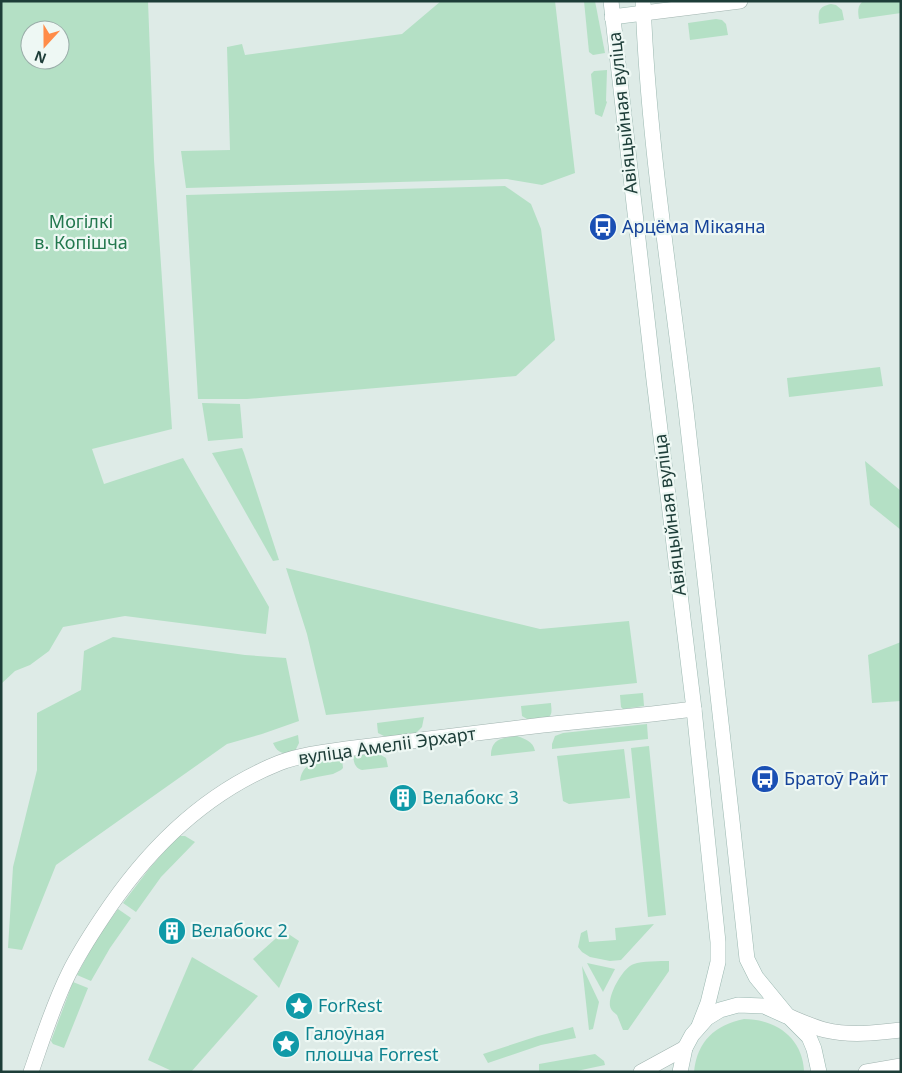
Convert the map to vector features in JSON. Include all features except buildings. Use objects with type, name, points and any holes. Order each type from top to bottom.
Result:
[{"type":"main road","name":"Авіяцыйная вуліца","points":[[610,1],[652,371],[694,709],[718,942],[718,962],[710,995],[699,1026]]},
{"type":"main road","points":[[612,17],[644,7],[740,1]]},
{"type":"main road","points":[[644,7],[645,56],[655,168],[686,409],[746,959],[756,977],[788,1016],[809,1037],[814,1049],[819,1072]]},
{"type":"main road","name":"вуліца Амеліі Эрхарт","points":[[31,1072],[49,1019],[69,974],[82,949],[113,902],[140,866],[194,813],[220,794],[249,777],[288,760],[346,748],[694,709]]},
{"type":"main road","points":[[680,1072],[685,1048],[699,1026],[707,1018],[720,1010],[738,1006],[764,1006],[826,1030],[873,1033],[901,1030]]},
{"type":"main road","points":[[641,1072],[685,1048]]},
{"type":"main road","points":[[866,1072],[901,1066]]},
{"type":"green space","name":"Могілкі в. Копішча","points":[[1,1],[148,1],[154,160],[172,429],[92,449],[104,484],[183,458],[269,607],[266,634],[125,616],[63,627],[49,651],[30,665],[15,671],[1,684]]},
{"type":"green space","points":[[441,1],[555,1],[575,173],[542,185],[507,179],[186,188],[181,151],[230,150],[227,47],[242,44],[245,55],[402,34]]},
{"type":"green space","points":[[584,1],[595,1],[605,53],[593,55],[589,52]]},
{"type":"green space","points":[[863,1],[901,1],[901,13],[859,19],[859,7]]},
{"type":"green space","points":[[831,4],[836,5],[842,10],[844,20],[819,24],[821,8]]},
{"type":"green space","points":[[716,19],[722,20],[726,24],[728,35],[690,40],[688,23]]},
{"type":"green space","points":[[607,70],[607,102],[602,117],[595,114],[591,74],[594,71]]},
{"type":"green space","points":[[505,186],[531,204],[541,229],[555,340],[516,376],[247,399],[198,399],[186,195]]},
{"type":"green space","points":[[880,367],[883,386],[789,397],[787,378]]},
{"type":"green space","points":[[202,403],[240,404],[243,438],[208,441]]},
{"type":"green space","points":[[242,448],[279,560],[273,561],[212,453]]},
{"type":"green space","points":[[865,461],[901,491],[901,530],[870,505]]},
{"type":"green space","points":[[286,568],[540,629],[629,621],[637,683],[326,715],[307,634]]},
{"type":"green space","points":[[113,637],[245,655],[286,658],[299,721],[227,744],[56,865],[22,950],[8,948],[13,867],[37,770],[37,713],[81,690],[84,651]]},
{"type":"green space","points":[[901,642],[901,701],[872,703],[868,655]]},
{"type":"green space","points":[[643,693],[644,706],[623,709],[621,707],[620,695]]},
{"type":"green space","points":[[551,703],[549,717],[527,719],[522,716],[521,706]]},
{"type":"green space","points":[[424,717],[422,727],[416,733],[386,737],[378,733],[377,723]]},
{"type":"green space","points":[[647,724],[648,739],[552,749],[555,736],[563,733]]},
{"type":"green space","points":[[298,735],[299,743],[295,751],[282,753],[273,743]]},
{"type":"green space","points":[[517,736],[531,743],[535,751],[491,756],[496,742],[503,738]]},
{"type":"green space","points":[[649,746],[666,915],[648,917],[631,748]]},
{"type":"green space","points":[[624,749],[630,798],[569,804],[563,801],[557,756]]},
{"type":"green space","points":[[379,754],[386,758],[388,767],[362,770],[355,765],[353,756]]},
{"type":"green space","points":[[342,758],[343,768],[341,770],[333,774],[300,781],[305,769],[315,762]]},
{"type":"green space","points":[[179,836],[185,836],[195,842],[161,877],[136,912],[123,903],[149,869]]},
{"type":"green space","points":[[118,909],[131,918],[110,948],[91,981],[77,975],[97,938]]},
{"type":"green space","points":[[654,924],[621,960],[610,961],[590,957],[578,947],[581,933],[587,930],[589,942],[616,940],[615,928]]},
{"type":"green space","points":[[284,931],[299,941],[279,988],[253,959]]},
{"type":"green space","points":[[192,957],[258,996],[191,1072],[174,1072],[148,1060]]},
{"type":"green space","points":[[669,961],[669,971],[628,1030],[623,1030],[617,1015],[610,1006],[610,1001],[611,995],[625,970],[637,963]]},
{"type":"green space","points":[[587,963],[615,969],[603,992]]},
{"type":"green space","points":[[582,966],[599,1002],[593,1029],[589,1030]]},
{"type":"green space","points":[[73,982],[88,988],[64,1048],[53,1044],[51,1041]]},
{"type":"green space","points":[[744,1019],[767,1022],[786,1033],[799,1049],[804,1072],[694,1072],[699,1051],[709,1036],[724,1025]]},
{"type":"green space","points":[[573,1027],[576,1038],[541,1045],[488,1063],[483,1054],[538,1036]]},
{"type":"green space","points":[[595,1054],[604,1061],[605,1065],[572,1072],[539,1072],[539,1064]]},
{"type":"place","name":"Арцёма Мікаяна","points":[[603,227]]},
{"type":"place","name":"Братоў Райт","points":[[765,779]]},
{"type":"place","name":"Велабокс 3","points":[[403,798]]},
{"type":"place","name":"Велабокс 2","points":[[172,931]]},
{"type":"place","name":"ForRest","points":[[299,1006]]},
{"type":"place","name":"Галоўная плошча Forrest","points":[[286,1044]]}]
